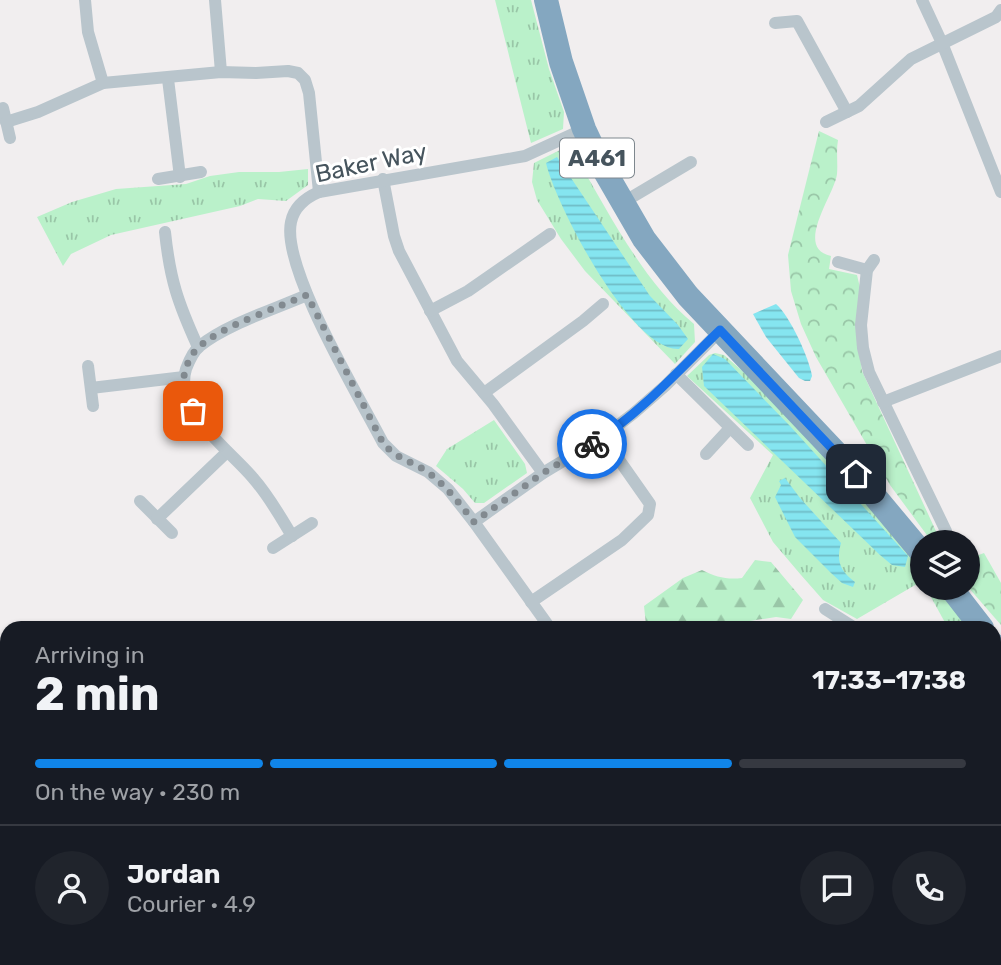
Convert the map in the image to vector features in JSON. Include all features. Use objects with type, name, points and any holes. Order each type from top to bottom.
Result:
[{"type":"highway","name":"A461","points":[[546,0],[574,134],[600,163],[644,239],[688,296],[712,338],[856,474],[910,539]]},
{"type":"highway","points":[[960,600],[977,621]]},
{"type":"street","points":[[85,0],[88,32],[103,83]]},
{"type":"street","points":[[215,0],[221,72]]},
{"type":"street","points":[[922,0],[942,43],[1001,192]]},
{"type":"street","points":[[836,118],[859,106],[911,58],[996,17],[1001,10]]},
{"type":"street","points":[[775,23],[797,21],[840,131]]},
{"type":"street","points":[[6,122],[38,112],[103,83],[221,72],[298,73],[305,80],[309,93],[319,192]]},
{"type":"street","points":[[168,79],[180,177]]},
{"type":"street","points":[[3,108],[10,138]]},
{"type":"street","name":"Baker Way","points":[[545,621],[474,522],[441,483],[421,468],[396,456],[383,443],[307,295],[290,243],[291,222],[297,207],[319,192],[526,156],[574,134]]},
{"type":"street","points":[[622,203],[691,162]]},
{"type":"street","points":[[159,180],[201,172]]},
{"type":"street","points":[[383,179],[394,236],[429,311],[457,361],[543,473]]},
{"type":"street","points":[[165,232],[171,280],[178,304],[198,347]]},
{"type":"street","points":[[429,311],[468,291],[550,234]]},
{"type":"street","points":[[838,262],[871,265],[861,325],[869,372],[946,530]]},
{"type":"street","points":[[292,536],[264,491],[193,411],[184,392],[184,377],[189,360],[198,347],[224,331],[307,295]]},
{"type":"street","points":[[484,393],[603,304]]},
{"type":"street","points":[[474,522],[543,473],[603,437],[634,413],[712,338]]},
{"type":"street","points":[[883,402],[1001,356]]},
{"type":"street","points":[[88,366],[93,406]]},
{"type":"street","points":[[676,374],[748,445]]},
{"type":"street","points":[[91,388],[184,377]]},
{"type":"street","points":[[706,454],[730,428]]},
{"type":"street","points":[[531,602],[622,540],[648,515],[650,504],[603,437]]},
{"type":"street","points":[[157,519],[227,452]]},
{"type":"street","points":[[140,501],[172,533]]},
{"type":"street","points":[[937,513],[950,507]]},
{"type":"street","points":[[272,548],[312,523]]},
{"type":"street","points":[[825,609],[844,621]]},
{"type":"green space","points":[[495,0],[531,0],[549,69],[564,112],[563,129],[531,143]]},
{"type":"green space","points":[[819,131],[838,140],[837,174],[819,219],[816,243],[820,251],[831,256],[829,269],[857,275],[861,292],[856,330],[862,371],[935,530],[923,530],[890,485],[816,357],[801,324],[791,291],[788,255]]},
{"type":"green space","points":[[560,150],[570,152],[576,157],[628,246],[659,288],[694,324],[695,342],[675,364],[585,271],[537,200],[532,182],[534,163]]},
{"type":"green space","points":[[308,169],[308,185],[286,201],[258,199],[240,206],[111,235],[71,254],[63,266],[37,217],[72,202],[116,189],[186,184],[210,176],[239,172]]},
{"type":"green space","points":[[709,355],[724,355],[746,374],[892,528],[910,551],[910,588],[857,619],[823,600],[773,542],[750,498],[773,455],[687,376]]},
{"type":"green space","points":[[494,420],[525,464],[527,473],[484,503],[475,503],[436,466],[447,449]]},
{"type":"green space","points":[[984,553],[1001,583],[1001,621],[998,621],[979,600],[980,554]]},
{"type":"green space","points":[[755,560],[771,562],[803,600],[791,619],[776,617],[750,621],[646,621],[644,606],[683,578],[702,570],[731,579],[742,578]]},
{"type":"green space","points":[[933,600],[947,600],[963,621],[944,621]]},
{"type":"water","points":[[557,157],[650,296],[688,339],[679,349],[660,343],[639,327],[598,272],[564,210],[553,183],[546,163]]},
{"type":"water","points":[[776,304],[793,327],[803,348],[812,376],[810,381],[799,378],[766,337],[753,314]]},
{"type":"water","points":[[713,354],[725,359],[790,426],[908,556],[905,567],[892,565],[880,555],[704,386],[702,367]]},
{"type":"water","points":[[785,478],[841,543],[840,565],[855,582],[853,587],[842,583],[795,537],[775,497],[781,485],[779,481]]},
{"type":"way so far","points":[[193,411],[184,392],[184,377],[189,360],[198,347],[224,331],[307,295],[383,443],[396,456],[428,472],[448,489],[474,522],[543,473],[592,444]]},
{"type":"route","points":[[592,444],[665,386],[720,330],[856,474]]}]
